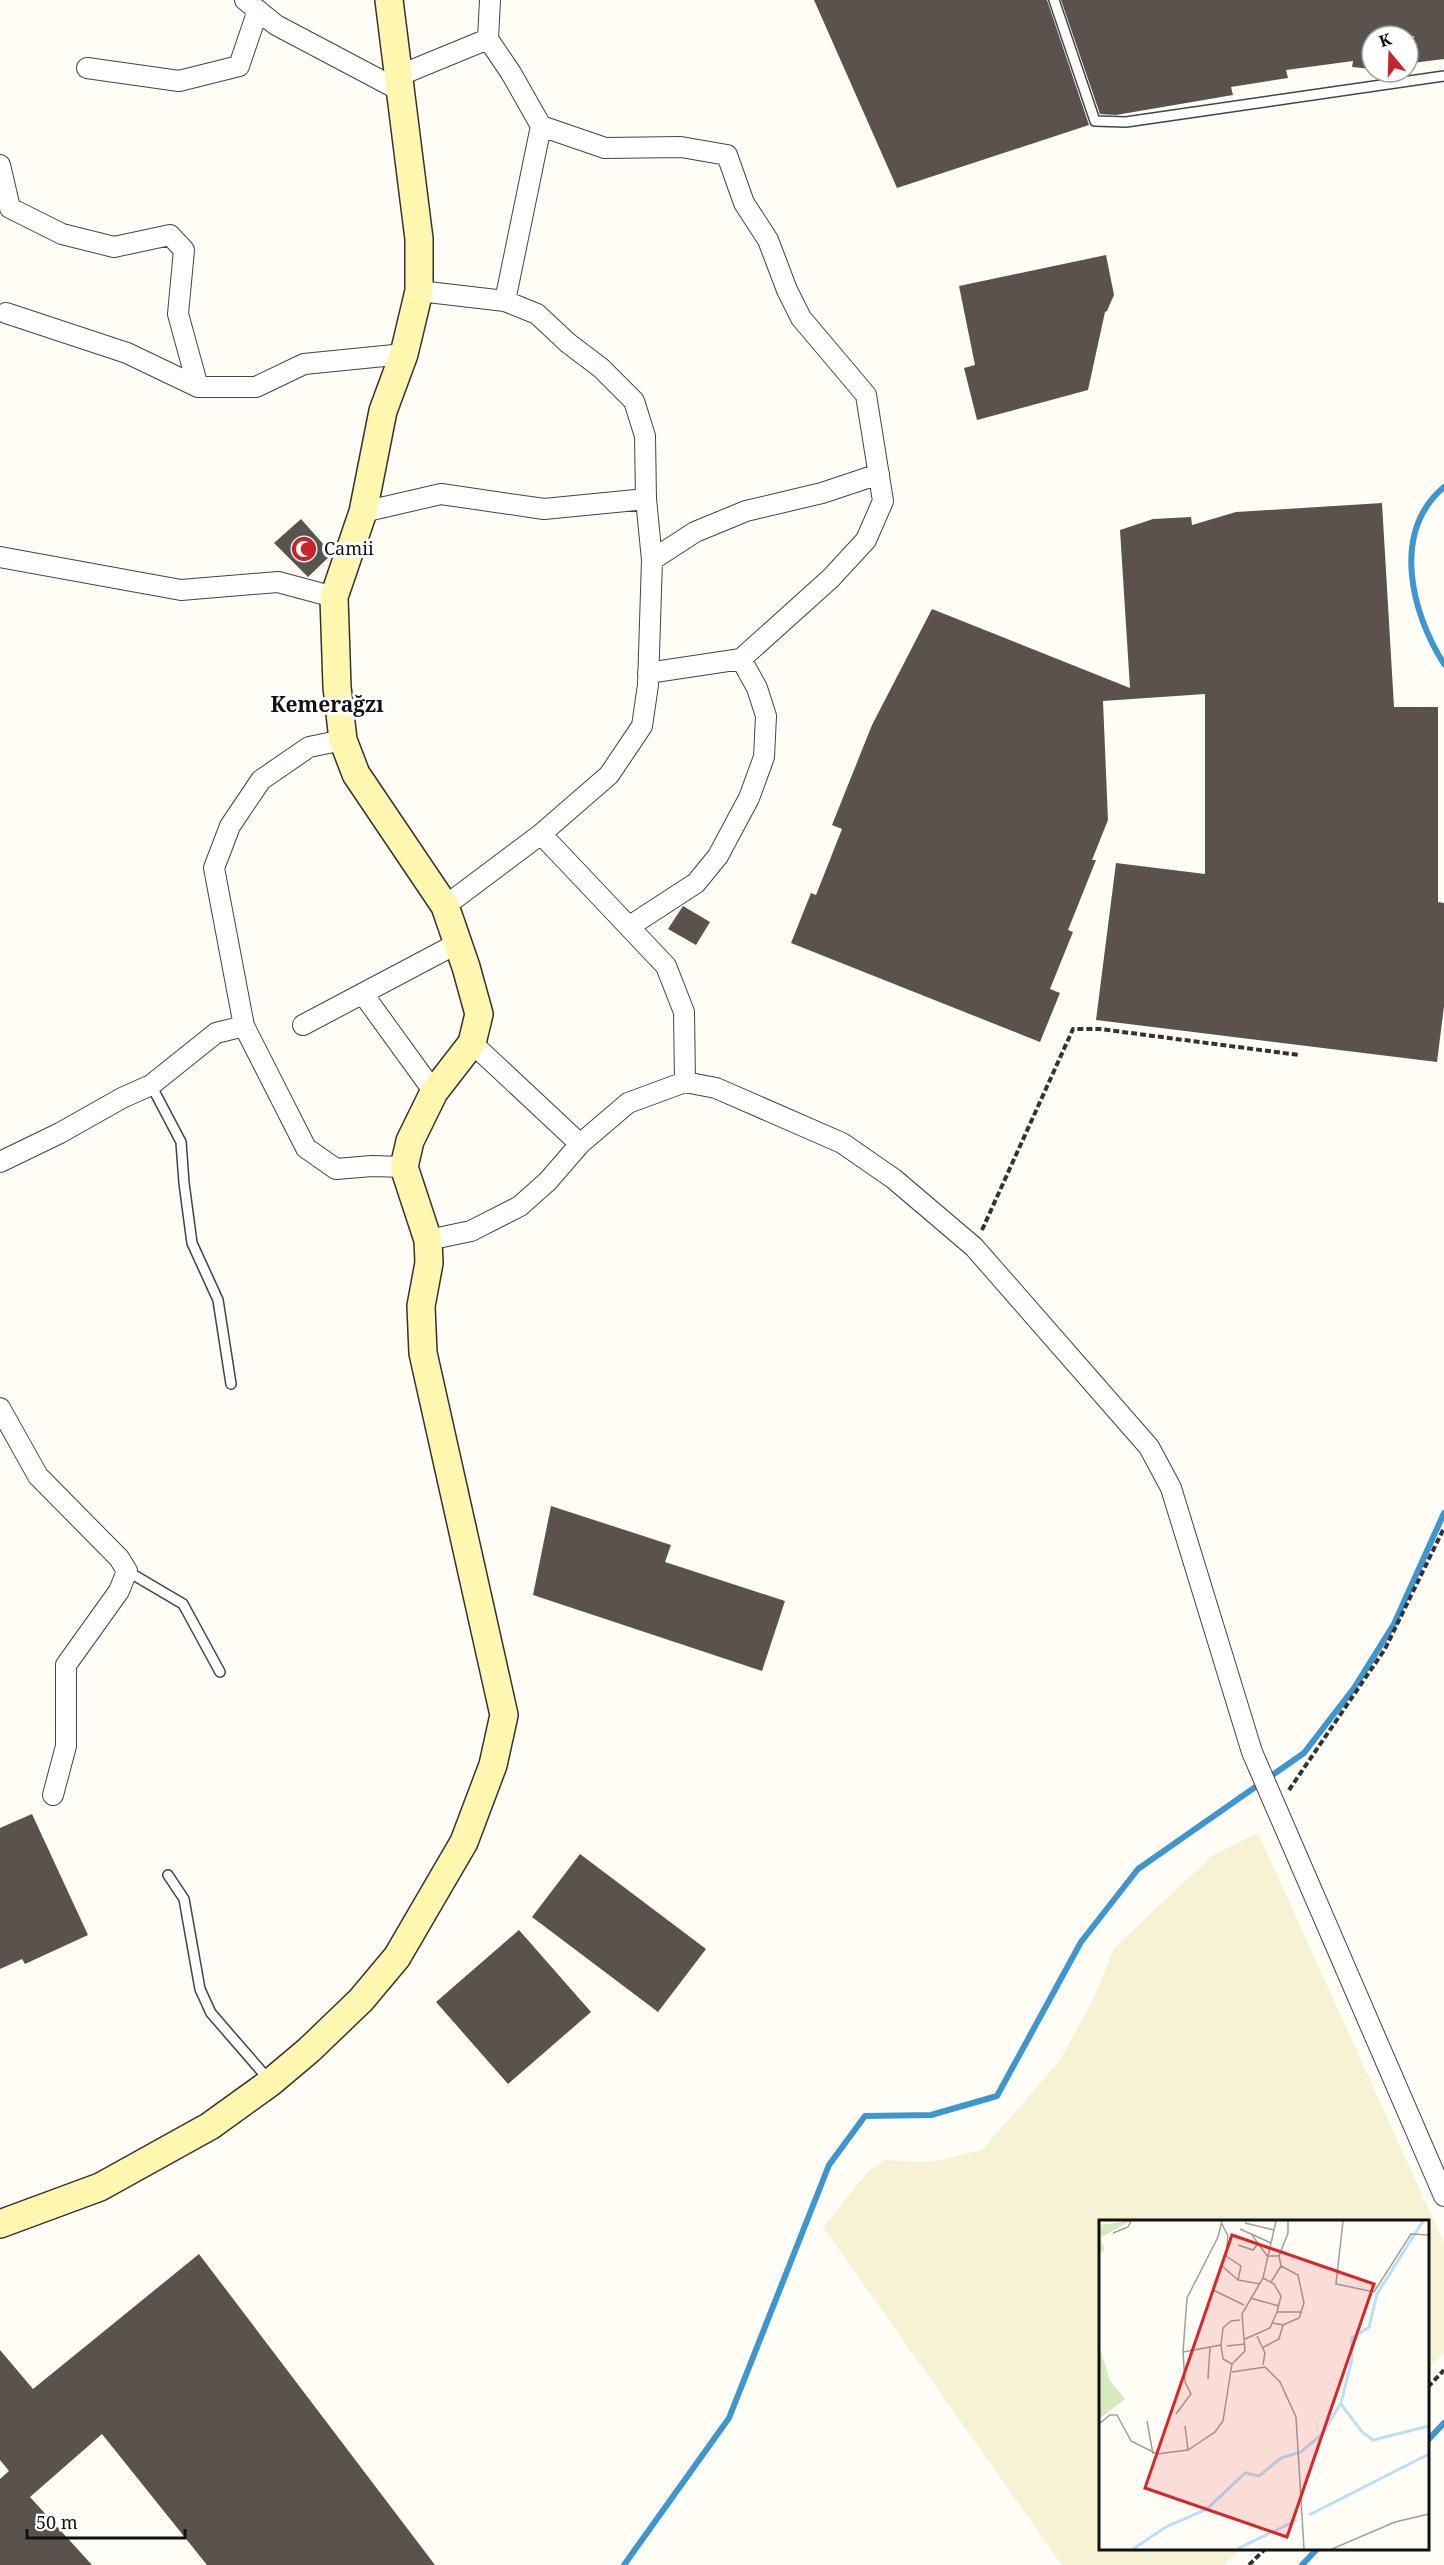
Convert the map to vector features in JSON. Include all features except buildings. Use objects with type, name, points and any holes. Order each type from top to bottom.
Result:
[{"type":"street","points":[[0,2224],[100,2187],[210,2126],[271,2082],[309,2050],[361,2000],[397,1957],[464,1842],[494,1765],[504,1715],[423,1353],[421,1306],[429,1263],[428,1240],[404,1167],[410,1141],[434,1092],[472,1043],[479,1014],[445,906],[356,774],[343,740],[337,687],[334,597],[363,512],[383,411],[404,354],[419,291],[419,239],[389,0]]},
{"type":"street","points":[[490,0],[488,39],[511,73],[541,126],[505,301]]},
{"type":"street","points":[[87,68],[179,81],[239,66],[251,5],[276,25],[398,83]]},
{"type":"street","points":[[398,83],[488,39]]},
{"type":"street","points":[[541,126],[605,148],[681,147],[727,155],[744,203],[768,240],[787,290],[801,318],[866,395],[883,501],[866,540],[831,578],[741,659],[648,673]]},
{"type":"street","points":[[0,165],[10,208],[62,234],[114,247],[171,235],[184,250],[178,314],[198,387]]},
{"type":"street","points":[[419,291],[505,301],[537,314],[568,343],[601,368],[634,401],[645,436],[646,500],[652,560],[648,673],[642,726],[609,775],[541,834],[445,906]]},
{"type":"street","points":[[6,313],[127,353],[198,387],[256,387],[304,364],[404,354]]},
{"type":"street","points":[[652,560],[695,532],[746,511],[822,493],[879,474]]},
{"type":"street","points":[[363,512],[441,494],[544,509],[646,500]]},
{"type":"street","points":[[0,557],[181,590],[278,582],[334,597]]},
{"type":"street","points":[[630,926],[696,883],[718,856],[749,798],[764,758],[766,716],[757,688],[741,659]]},
{"type":"street","points":[[343,740],[309,747],[261,780],[231,826],[214,868],[244,1026],[306,1148],[336,1169],[372,1166],[404,1167]]},
{"type":"street","points":[[541,834],[666,966],[684,1012],[684,1082]]},
{"type":"street","points":[[303,1025],[458,943]]},
{"type":"street","points":[[363,994],[434,1092]]},
{"type":"street","points":[[0,1162],[151,1085],[216,1033],[244,1026]]},
{"type":"street","points":[[472,1043],[580,1144]]},
{"type":"street","points":[[428,1240],[471,1230],[520,1206],[548,1181],[580,1144],[628,1103],[684,1082],[716,1088],[842,1143],[894,1179],[974,1247],[1149,1447],[1171,1488],[1252,1752],[1444,2196]]},
{"type":"street","points":[[0,1408],[38,1476],[119,1558],[127,1571],[119,1592],[66,1665],[66,1746],[52,1795]]},
{"type":"lane","points":[[1054,0],[1095,121],[1126,122],[1444,76]]},
{"type":"lane","points":[[151,1085],[181,1142],[192,1243],[218,1300],[231,1384]]},
{"type":"lane","points":[[127,1571],[183,1604],[220,1672]]},
{"type":"lane","points":[[168,1875],[184,1899],[200,1989],[211,2013],[271,2082]]},
{"type":"path","points":[[974,1247],[1073,1029],[1100,1029],[1299,1055]]},
{"type":"path","points":[[1276,1806],[1384,1649],[1444,1528]]},
{"type":"path","points":[[1429,2386],[1444,2370]]},
{"type":"path","points":[[1249,2565],[1264,2550]]},
{"type":"shaded area","points":[[1258,1833],[1444,2243],[1444,2353],[1429,2368],[1429,2220],[1099,2220],[1099,2550],[1240,2550],[1224,2565],[1062,2565],[823,2227],[866,2174],[884,2160],[930,2162],[982,2150],[1060,2060],[1093,2000],[1114,1948],[1213,1855]]},
{"type":"waterway","points":[[1444,487],[1427,505],[1417,526],[1412,549],[1412,573],[1416,597],[1432,643],[1444,664]]},
{"type":"waterway","points":[[624,2565],[729,2418],[829,2165],[865,2116],[931,2115],[997,2096],[1081,1942],[1138,1869],[1304,1753],[1354,1688],[1394,1624],[1444,1513]]},
{"type":"waterway","points":[[1429,2439],[1444,2423]]},
{"type":"waterway","points":[[1302,2565],[1316,2550]]},
{"type":"place","name":"Camii","points":[[304,549]]},
{"type":"district","name":"Kemerağzı","points":[[327,705]]}]
